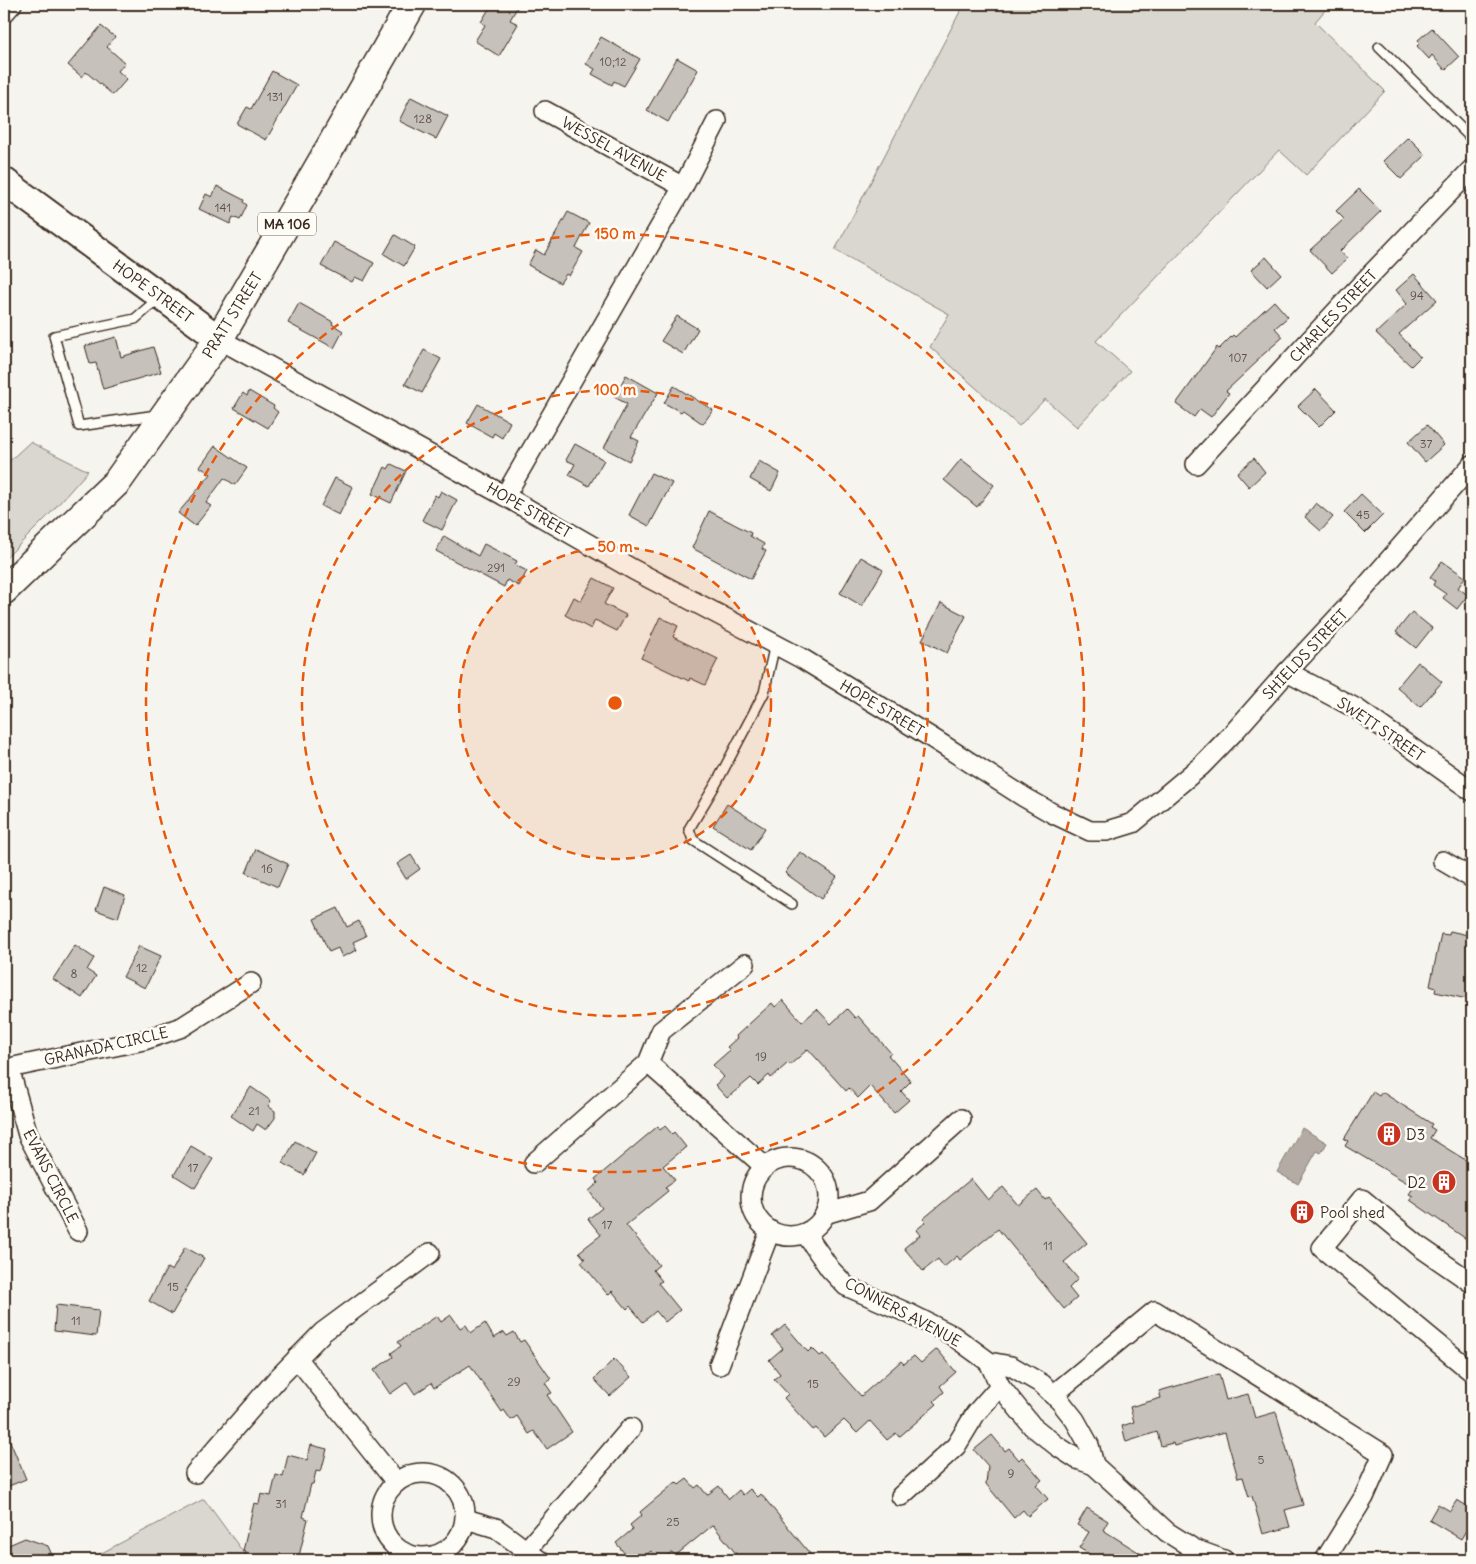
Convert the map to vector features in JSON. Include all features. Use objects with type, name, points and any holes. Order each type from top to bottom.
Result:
[{"type":"main road","name":"PRATT STREET","points":[[4,590],[117,482],[218,339],[266,260],[412,4]]},
{"type":"main road","name":"HOPE STREET","points":[[4,181],[218,339]]},
{"type":"street","points":[[4,13],[12,4]]},
{"type":"street","name":"WESSEL AVENUE","points":[[545,111],[683,188]]},
{"type":"street","points":[[505,496],[683,188],[717,121]]},
{"type":"street","name":"CHARLES STREET","points":[[1196,464],[1349,297],[1472,169]]},
{"type":"street","name":"HOPE STREET","points":[[218,339],[505,496],[634,570],[775,644],[932,738],[1052,814],[1090,831],[1107,831],[1123,827]]},
{"type":"street","name":"SHIELDS STREET","points":[[1123,827],[1133,823],[1201,766],[1234,732],[1355,599],[1472,465]]},
{"type":"street","name":"SWETT STREET","points":[[1287,672],[1357,709],[1472,791]]},
{"type":"street","points":[[1443,861],[1472,878]]},
{"type":"street","points":[[534,1163],[648,1064],[661,1031],[745,964]]},
{"type":"street","name":"GRANADA CIRCLE","points":[[6,1068],[144,1040],[174,1030],[189,1023],[251,983]]},
{"type":"street","points":[[648,1064],[765,1167]]},
{"type":"street","name":"EVANS CIRCLE","points":[[6,1068],[28,1136],[78,1231]]},
{"type":"street","points":[[825,1214],[869,1201],[961,1119]]},
{"type":"street","points":[[784,1159],[805,1161],[814,1167],[821,1174],[828,1194],[828,1204],[820,1222],[806,1233],[787,1236],[770,1231],[760,1223],[754,1212],[751,1200],[752,1188],[757,1176],[765,1167],[784,1159]]},
{"type":"street","points":[[1472,1283],[1420,1247],[1362,1199],[1322,1248],[1472,1372]]},
{"type":"street","points":[[719,1365],[770,1231]]},
{"type":"street","name":"CONNERS AVENUE","points":[[806,1233],[830,1269],[846,1286],[952,1336],[989,1362],[1011,1366],[1026,1373],[1054,1395],[1076,1420],[1089,1445],[1094,1465]]},
{"type":"street","points":[[195,1473],[277,1379],[323,1332],[430,1253]]},
{"type":"street","points":[[1054,1395],[1155,1311],[1382,1454],[1364,1497],[1326,1560]]},
{"type":"street","points":[[297,1358],[396,1482]]},
{"type":"street","points":[[989,1362],[1000,1386],[1032,1426],[1077,1459],[1094,1465],[1167,1532],[1194,1549],[1224,1560]]},
{"type":"street","points":[[901,1496],[956,1446],[976,1413],[1000,1386]]},
{"type":"street","points":[[466,1519],[496,1528],[533,1555],[631,1428]]},
{"type":"street","points":[[423,1472],[437,1474],[450,1481],[459,1491],[465,1504],[466,1519],[463,1531],[448,1550],[425,1559],[402,1552],[393,1545],[386,1536],[382,1525],[381,1513],[383,1501],[388,1491],[396,1482],[409,1475],[423,1472]]},
{"type":"lane","points":[[1379,47],[1472,139]]},
{"type":"lane","points":[[161,296],[136,319],[54,336],[79,426],[166,413]]},
{"type":"lane","points":[[775,644],[764,694],[717,782],[689,829],[693,840],[792,904]]},
{"type":"shaded area","points":[[964,4],[1330,4],[1315,22],[1385,91],[1306,175],[1279,150],[1096,341],[1130,371],[1077,427],[1045,399],[1019,426],[930,347],[949,314],[835,250]]},
{"type":"shaded area","points":[[30,442],[88,471],[47,517],[4,560],[4,466]]},
{"type":"shaded area","points":[[1302,1128],[1327,1143],[1321,1153],[1317,1151],[1298,1184],[1277,1172]]},
{"type":"shaded area","points":[[204,1499],[249,1560],[92,1560],[94,1557]]},
{"type":"building","points":[[492,4],[519,4],[510,20],[518,24],[499,56],[475,41],[485,25],[481,22]]},
{"type":"building","points":[[101,26],[115,37],[107,47],[125,63],[118,71],[127,79],[113,95],[86,72],[82,77],[68,65]]},
{"type":"building","points":[[1432,28],[1459,57],[1445,70],[1432,55],[1429,59],[1417,46],[1420,43],[1418,40]]},
{"type":"building","points":[[601,37],[640,59],[624,86],[614,81],[612,85],[592,74],[595,69],[586,64]]},
{"type":"building","points":[[677,58],[698,70],[668,122],[647,110]]},
{"type":"building","points":[[272,71],[297,85],[266,140],[237,124],[247,107],[251,109]]},
{"type":"building","points":[[411,97],[448,116],[436,139],[399,121]]},
{"type":"building","points":[[1408,137],[1426,155],[1401,179],[1383,161]]},
{"type":"building","points":[[217,186],[244,200],[243,202],[247,205],[240,220],[233,217],[230,224],[199,209],[206,194],[212,197]]},
{"type":"building","points":[[1359,189],[1381,211],[1340,251],[1347,259],[1332,273],[1310,250],[1344,219],[1336,211]]},
{"type":"building","points":[[568,212],[589,223],[576,248],[583,252],[569,276],[566,274],[560,283],[528,265],[536,250],[544,255]]},
{"type":"building","points":[[395,235],[415,247],[404,266],[384,254]]},
{"type":"building","points":[[334,242],[374,263],[364,281],[355,277],[352,282],[321,266]]},
{"type":"building","points":[[1266,257],[1281,274],[1267,287],[1251,270]]},
{"type":"building","points":[[1414,274],[1437,300],[1399,334],[1420,357],[1411,366],[1376,333],[1407,304],[1396,290]]},
{"type":"building","points":[[1274,301],[1288,317],[1275,328],[1283,337],[1226,391],[1229,393],[1211,417],[1200,409],[1194,417],[1176,404],[1217,347],[1219,349],[1233,335],[1235,337]]},
{"type":"building","points":[[299,303],[333,322],[332,324],[343,331],[334,348],[288,323]]},
{"type":"building","points":[[677,316],[698,329],[683,354],[661,341]]},
{"type":"building","points":[[116,337],[121,357],[153,347],[161,372],[103,389],[96,363],[90,364],[85,346]]},
{"type":"building","points":[[424,350],[441,359],[422,393],[405,384]]},
{"type":"building","points":[[626,375],[658,393],[631,437],[639,441],[629,461],[604,448],[627,404],[614,397]]},
{"type":"building","points":[[674,386],[713,410],[703,424],[683,410],[681,412],[664,403]]},
{"type":"building","points":[[1316,389],[1336,410],[1319,427],[1298,406]]},
{"type":"building","points":[[249,391],[274,406],[273,408],[278,412],[268,428],[234,408],[243,393],[247,396]]},
{"type":"building","points":[[478,404],[510,422],[502,438],[494,433],[492,437],[467,423]]},
{"type":"building","points":[[1427,425],[1444,445],[1425,462],[1408,442]]},
{"type":"building","points":[[575,444],[604,460],[589,486],[569,475],[575,464],[566,460]]},
{"type":"building","points":[[215,446],[247,468],[235,485],[224,478],[206,503],[211,506],[195,526],[178,513],[211,474],[200,467]]},
{"type":"building","points":[[1254,458],[1265,472],[1249,487],[1237,473]]},
{"type":"building","points":[[961,459],[994,485],[977,507],[944,480]]},
{"type":"building","points":[[759,461],[780,473],[771,491],[750,479]]},
{"type":"building","points":[[391,464],[406,471],[391,503],[372,494],[385,467],[388,469]]},
{"type":"building","points":[[651,473],[672,483],[649,526],[629,515]]},
{"type":"building","points":[[335,478],[353,487],[339,515],[321,506]]},
{"type":"building","points":[[441,491],[457,500],[442,530],[422,520],[435,495],[438,497]]},
{"type":"building","points":[[1361,494],[1383,515],[1365,533],[1344,512]]},
{"type":"building","points":[[1316,503],[1333,517],[1321,531],[1305,517]]},
{"type":"building","points":[[709,511],[751,533],[750,536],[764,544],[762,549],[766,551],[751,579],[692,548]]},
{"type":"building","points":[[444,536],[478,556],[484,544],[517,561],[515,565],[527,571],[519,586],[507,580],[504,587],[436,551]]},
{"type":"building","points":[[861,557],[883,570],[862,606],[840,593]]},
{"type":"building","points":[[1442,561],[1465,577],[1458,588],[1468,595],[1457,609],[1443,598],[1446,594],[1433,585],[1435,581],[1430,577]]},
{"type":"building","points":[[594,578],[613,588],[604,604],[626,615],[617,631],[595,620],[591,629],[565,615],[574,597],[581,601]]},
{"type":"building","points":[[941,603],[966,616],[947,653],[922,640]]},
{"type":"building","points":[[1412,612],[1432,628],[1416,648],[1396,632]]},
{"type":"building","points":[[660,617],[678,626],[673,637],[718,659],[705,685],[690,678],[689,681],[641,658]]},
{"type":"building","points":[[1418,662],[1442,682],[1420,707],[1397,687]]},
{"type":"building","points":[[727,804],[765,828],[751,850],[713,826]]},
{"type":"building","points":[[256,849],[288,864],[278,887],[246,873]]},
{"type":"building","points":[[800,852],[837,877],[821,899],[785,873]]},
{"type":"building","points":[[411,855],[420,869],[406,879],[397,864]]},
{"type":"building","points":[[104,887],[125,895],[118,918],[96,910]]},
{"type":"building","points":[[338,908],[347,927],[359,921],[366,936],[353,942],[357,950],[342,957],[338,948],[329,952],[314,919]]},
{"type":"building","points":[[1450,931],[1472,936],[1472,1000],[1435,992],[1436,988],[1430,986],[1441,934],[1449,935]]},
{"type":"building","points":[[75,945],[94,958],[87,970],[96,976],[82,998],[53,979]]},
{"type":"building","points":[[139,946],[161,956],[145,988],[123,977]]},
{"type":"building","points":[[783,1000],[802,1022],[817,1009],[831,1024],[847,1009],[855,1018],[858,1016],[891,1053],[888,1055],[911,1081],[901,1091],[909,1100],[894,1113],[870,1086],[858,1098],[849,1088],[846,1091],[808,1049],[771,1078],[769,1075],[758,1085],[751,1078],[727,1098],[715,1085],[724,1077],[713,1065],[730,1050],[727,1047],[737,1038],[736,1036],[772,1003],[775,1007]]},
{"type":"building","points":[[251,1087],[271,1101],[268,1106],[275,1111],[275,1118],[266,1130],[257,1124],[253,1131],[231,1116]]},
{"type":"building","points":[[1373,1092],[1379,1096],[1382,1092],[1432,1124],[1430,1127],[1435,1130],[1430,1138],[1472,1164],[1472,1243],[1410,1200],[1413,1196],[1409,1194],[1414,1187],[1345,1146],[1348,1141],[1344,1139]]},
{"type":"building","points":[[658,1126],[660,1130],[665,1126],[672,1134],[674,1132],[686,1147],[663,1166],[675,1180],[665,1187],[668,1191],[626,1225],[659,1265],[653,1270],[662,1281],[658,1283],[680,1310],[665,1322],[656,1311],[643,1322],[630,1306],[627,1309],[612,1291],[608,1295],[581,1262],[585,1259],[579,1252],[601,1235],[588,1219],[602,1208],[589,1191],[598,1183],[595,1179]]},
{"type":"building","points":[[295,1141],[316,1153],[304,1175],[283,1163]]},
{"type":"building","points":[[191,1146],[213,1159],[195,1188],[174,1175]]},
{"type":"building","points":[[971,1179],[988,1200],[1003,1187],[1018,1205],[1037,1190],[1045,1200],[1049,1197],[1087,1243],[1064,1262],[1078,1279],[1069,1288],[1077,1298],[1064,1309],[998,1229],[960,1260],[957,1256],[944,1267],[938,1259],[923,1271],[904,1248],[920,1235],[916,1230],[926,1222],[923,1219]]},
{"type":"building","points":[[185,1247],[204,1258],[172,1314],[149,1301],[167,1268],[172,1271]]},
{"type":"building","points":[[56,1305],[99,1310],[96,1336],[54,1331]]},
{"type":"building","points":[[451,1315],[460,1328],[466,1325],[471,1333],[485,1323],[494,1338],[504,1332],[507,1336],[514,1332],[520,1342],[524,1340],[551,1379],[545,1383],[552,1393],[547,1395],[572,1432],[547,1449],[534,1431],[529,1434],[517,1416],[511,1420],[504,1410],[502,1412],[470,1365],[434,1388],[431,1383],[415,1394],[407,1382],[390,1394],[374,1370],[393,1357],[391,1353],[401,1346],[398,1342],[437,1316],[441,1322]]},
{"type":"building","points":[[785,1325],[808,1352],[812,1348],[820,1356],[823,1354],[861,1396],[901,1361],[904,1364],[914,1356],[921,1363],[937,1349],[956,1372],[940,1386],[944,1392],[934,1401],[937,1404],[899,1437],[896,1433],[887,1440],[870,1421],[857,1433],[844,1420],[824,1437],[816,1428],[813,1430],[784,1398],[788,1394],[774,1379],[780,1374],[769,1360],[783,1348],[772,1336]]},
{"type":"building","points":[[614,1359],[631,1377],[610,1396],[594,1379]]},
{"type":"building","points":[[1219,1374],[1226,1400],[1248,1394],[1255,1418],[1276,1412],[1303,1505],[1285,1510],[1290,1527],[1263,1534],[1252,1496],[1249,1497],[1243,1477],[1238,1478],[1225,1432],[1174,1446],[1173,1443],[1161,1446],[1157,1432],[1126,1442],[1122,1426],[1134,1422],[1130,1407],[1161,1398],[1159,1391]]},
{"type":"building","points":[[4,1427],[26,1479],[4,1488]]},
{"type":"building","points":[[992,1435],[1005,1451],[1009,1448],[1019,1460],[1022,1457],[1042,1480],[1036,1485],[1048,1499],[1028,1516],[1023,1510],[1014,1518],[986,1484],[988,1466],[974,1450]]},
{"type":"building","points":[[311,1445],[327,1449],[321,1472],[316,1471],[313,1484],[311,1484],[303,1517],[308,1519],[298,1560],[244,1560],[246,1552],[243,1551],[254,1503],[259,1504],[261,1494],[271,1496],[276,1475],[283,1477],[288,1455],[307,1460]]},
{"type":"building","points":[[687,1479],[695,1488],[699,1485],[707,1495],[719,1486],[729,1499],[739,1490],[743,1495],[750,1489],[758,1497],[761,1494],[815,1560],[741,1560],[713,1525],[675,1556],[672,1552],[658,1560],[651,1551],[640,1560],[630,1560],[616,1543],[633,1529],[630,1525],[642,1515],[640,1512],[676,1482],[679,1485]]},
{"type":"building","points":[[1457,1500],[1472,1509],[1472,1520],[1461,1539],[1429,1520],[1438,1504],[1450,1511]]},
{"type":"building","points":[[1087,1508],[1108,1521],[1103,1530],[1151,1560],[1100,1560],[1079,1548],[1089,1532],[1077,1525]]},
{"type":"building","points":[[25,1538],[48,1546],[54,1560],[4,1560],[4,1547]]},
{"type":"place","name":"D3","points":[[1389,1134]]},
{"type":"place","name":"D2","points":[[1444,1182]]},
{"type":"place","name":"Pool shed","points":[[1302,1212]]}]
